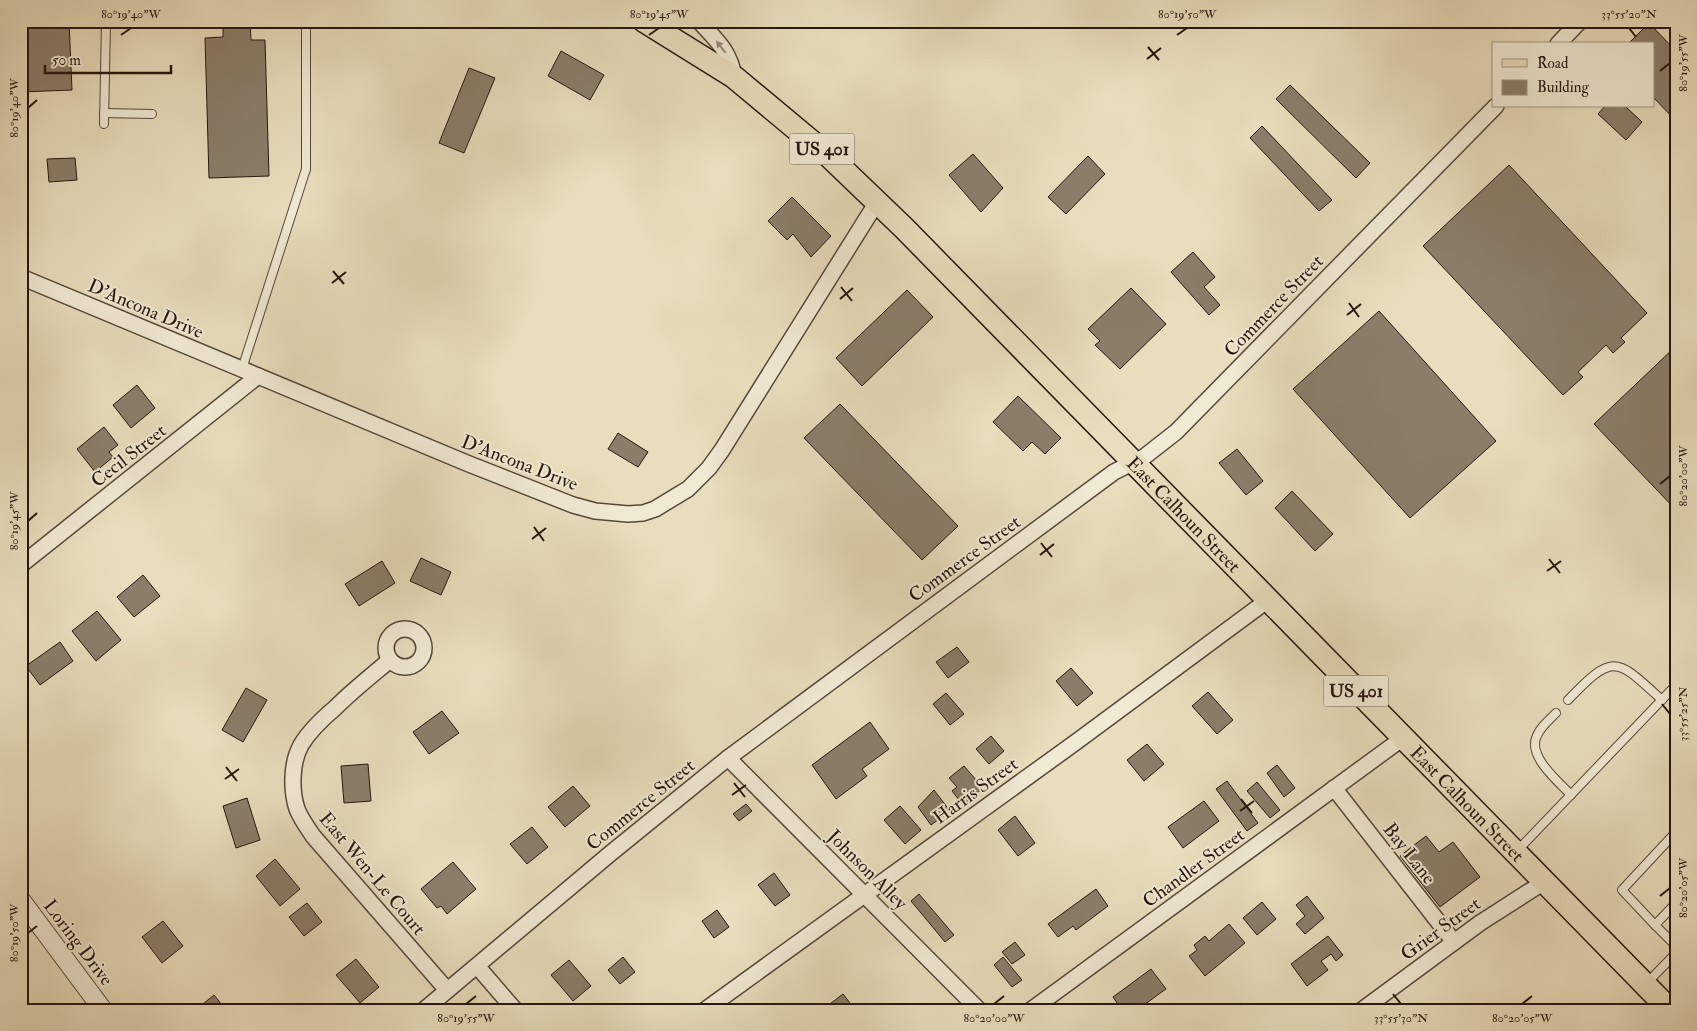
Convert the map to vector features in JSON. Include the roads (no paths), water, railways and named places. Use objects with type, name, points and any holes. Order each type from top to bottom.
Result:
[{"type":"main road","name":"US 401","points":[[644,21],[734,77]]},
{"type":"main road","name":"East Calhoun Street","points":[[734,77],[830,157],[877,202],[1670,1010]]},
{"type":"street","points":[[699,21],[723,47],[732,62],[734,77]]},
{"type":"street","points":[[1560,42],[1580,21]]},
{"type":"street","name":"Commerce Street","points":[[424,1010],[611,853],[728,758],[1114,472],[1134,463],[1176,432],[1494,108]]},
{"type":"street","name":"D'Ancona Drive","points":[[21,277],[469,464],[573,504],[595,511],[628,514],[643,513],[666,503],[688,489],[709,468],[877,202]]},
{"type":"street","name":"Cecil Street","points":[[21,565],[258,376]]},
{"type":"street","name":"Harris Street","points":[[705,1010],[1076,742],[1268,600]]},
{"type":"street","name":"East Wen-Le Court","points":[[390,660],[346,697],[308,734],[295,760],[293,775],[294,799],[304,822],[313,836],[448,990]]},
{"type":"street","name":"Chandler Street","points":[[1031,1010],[1403,738]]},
{"type":"street","name":"Johnson Alley","points":[[728,758],[979,1010]]},
{"type":"street","name":"Bay Lane","points":[[1334,788],[1454,942]]},
{"type":"street","name":"Grier Street","points":[[1362,1010],[1480,923],[1544,882]]},
{"type":"street","name":"Loring Drive","points":[[21,900],[103,1010]]},
{"type":"street","points":[[477,966],[515,1010]]},
{"type":"lane","points":[[104,124],[106,21]]},
{"type":"lane","points":[[242,369],[306,169],[306,21]]},
{"type":"lane","points":[[104,114],[152,114]]},
{"type":"lane","points":[[1568,700],[1590,677],[1608,666],[1620,665],[1631,672],[1662,700]]},
{"type":"lane","points":[[1516,852],[1676,685]]},
{"type":"lane","points":[[1556,713],[1536,737],[1535,747],[1545,768],[1571,795]]},
{"type":"lane","points":[[1676,832],[1622,890],[1676,946]]},
{"type":"lane","points":[[1655,925],[1676,903]]},
{"type":"lane","points":[[1645,985],[1676,953]]}]
